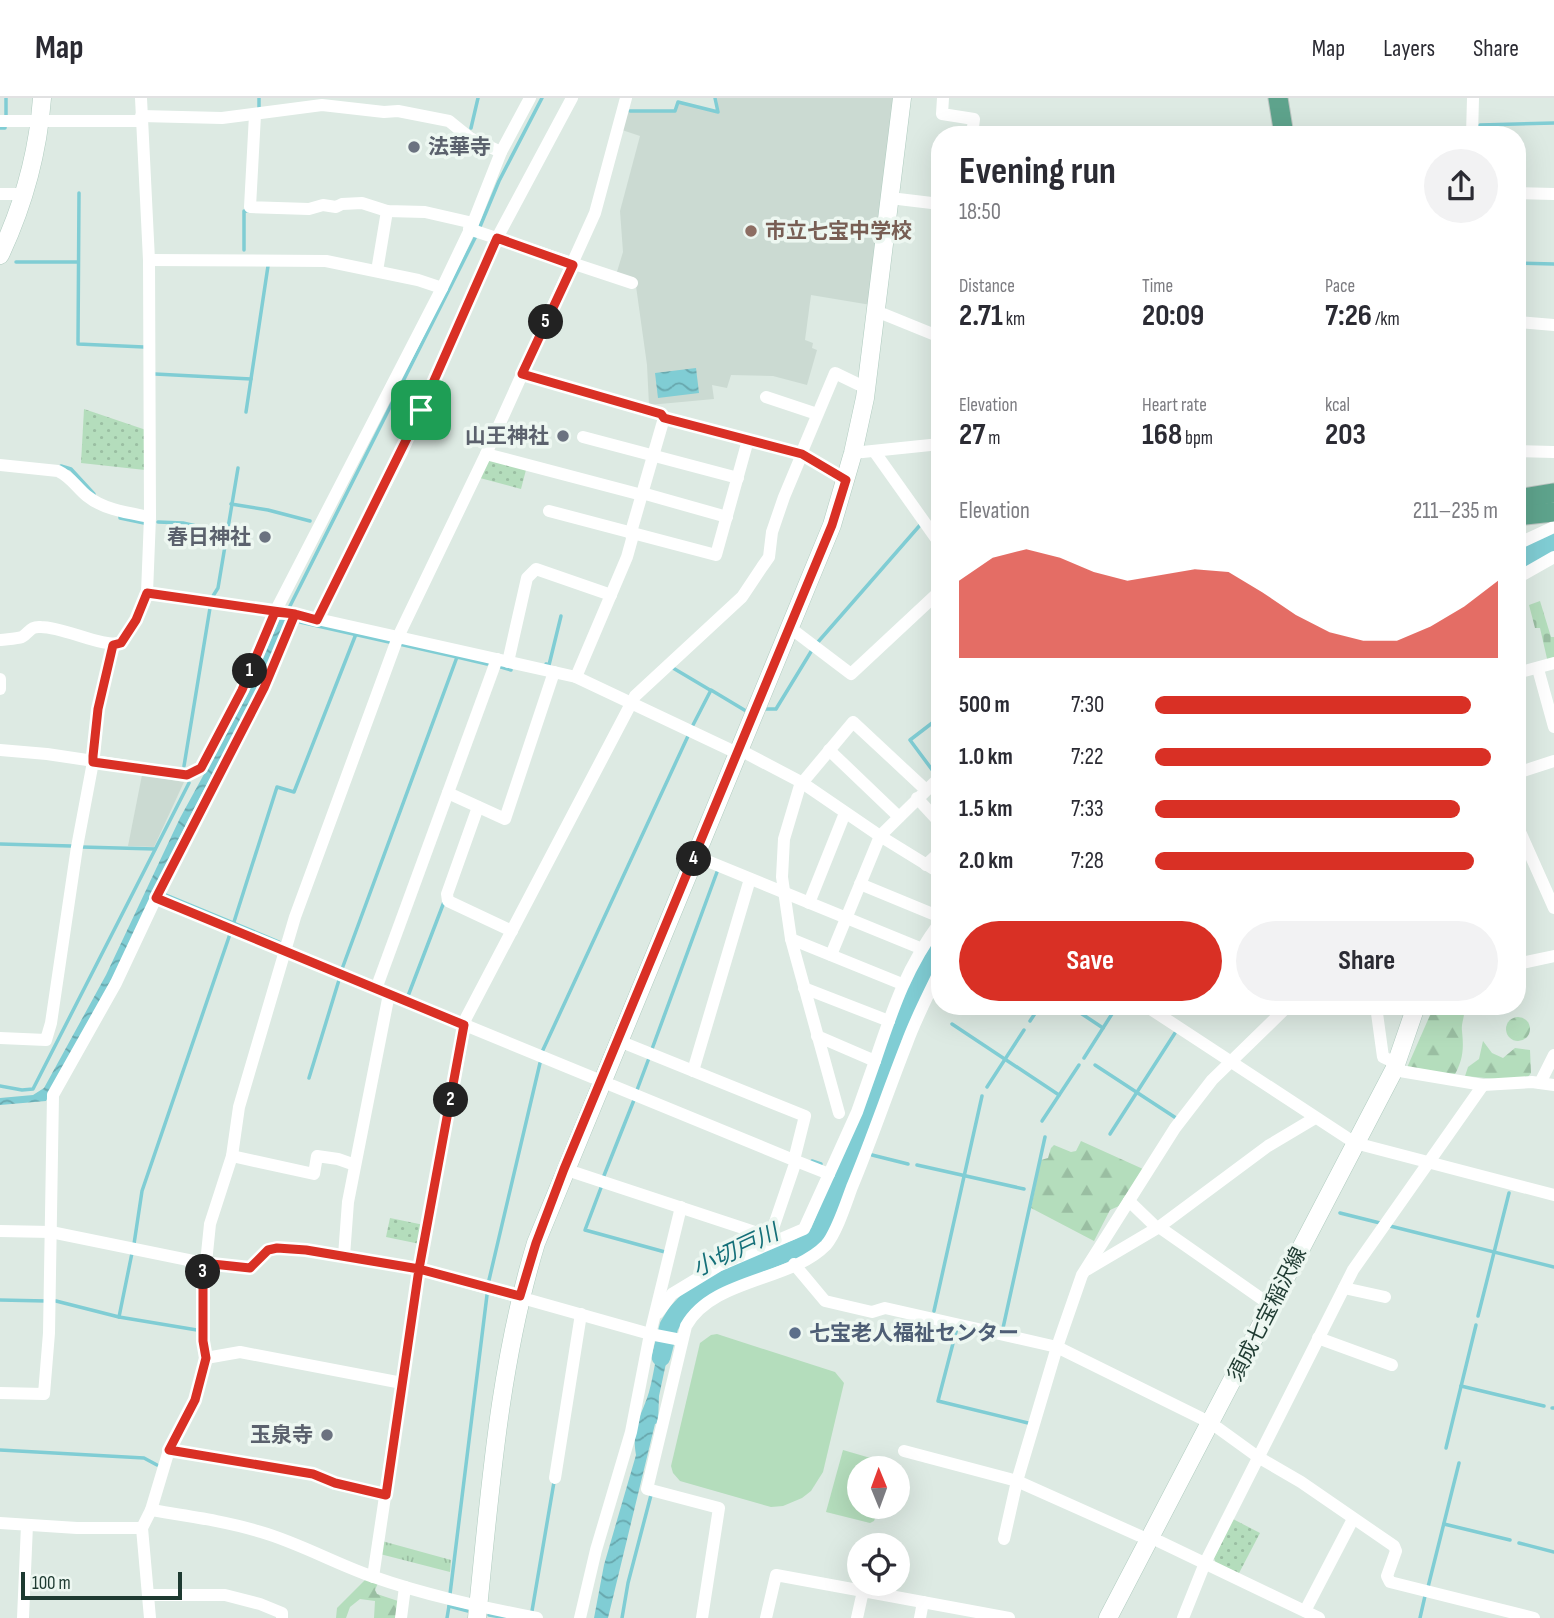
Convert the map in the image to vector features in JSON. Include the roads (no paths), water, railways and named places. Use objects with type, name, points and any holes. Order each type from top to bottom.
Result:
[{"type":"main road","points":[[1278,98],[1283,126]]},
{"type":"main road","points":[[1526,498],[1554,493]]},
{"type":"main road","points":[[1526,515],[1554,512]]},
{"type":"street","points":[[0,255],[23,194],[40,121],[41,98]]},
{"type":"street","points":[[0,640],[22,637],[34,626],[44,626],[113,645],[121,643],[136,620],[147,593],[150,517],[149,260],[141,98]]},
{"type":"street","points":[[0,750],[47,754],[187,775],[201,768],[285,613],[442,288],[475,229],[501,152],[530,98]]},
{"type":"street","points":[[317,620],[402,452],[497,238],[572,98]]},
{"type":"street","points":[[150,1618],[142,1528],[151,1510],[169,1450],[195,1400],[206,1358],[203,1341],[205,1263],[210,1224],[232,1156],[239,1107],[295,917],[398,637],[486,454],[598,205],[626,98]]},
{"type":"street","points":[[477,1612],[505,1371],[520,1296],[536,1243],[564,1169],[832,525],[846,480],[866,388],[902,98]]},
{"type":"street","points":[[943,98],[943,114],[974,119],[973,126]]},
{"type":"street","points":[[1472,126],[1473,98]]},
{"type":"street","points":[[0,121],[222,118],[256,115],[322,101],[449,121],[470,138],[501,152]]},
{"type":"street","points":[[256,115],[250,207],[309,209],[323,205],[336,207],[362,203],[387,211],[425,212],[632,284]]},
{"type":"street","points":[[1526,193],[1554,194]]},
{"type":"street","points":[[0,194],[23,194]]},
{"type":"street","points":[[890,198],[931,203]]},
{"type":"street","points":[[377,271],[387,211]]},
{"type":"street","points":[[149,260],[319,261],[377,271],[442,288]]},
{"type":"street","points":[[876,311],[931,333]]},
{"type":"street","points":[[1526,323],[1554,325]]},
{"type":"street","points":[[373,1577],[419,1269],[464,1025],[635,696],[742,597],[769,557],[772,532],[835,373],[866,388]]},
{"type":"street","points":[[522,374],[661,414],[664,418],[801,454],[846,480]]},
{"type":"street","points":[[766,397],[817,414]]},
{"type":"street","points":[[576,677],[626,557],[664,418]]},
{"type":"street","points":[[583,437],[738,478]]},
{"type":"street","points":[[549,511],[716,555],[748,440]]},
{"type":"street","points":[[853,453],[931,445]]},
{"type":"street","points":[[1526,451],[1554,452]]},
{"type":"street","points":[[874,452],[931,531]]},
{"type":"street","points":[[486,454],[727,517]]},
{"type":"street","points":[[0,466],[58,471],[66,475],[88,497],[102,505],[150,517]]},
{"type":"street","points":[[1526,540],[1554,527]]},
{"type":"street","points":[[1526,573],[1554,557]]},
{"type":"street","points":[[376,989],[448,793],[503,660],[527,578],[537,569],[611,595]]},
{"type":"street","points":[[147,593],[285,613],[576,677],[802,783],[931,868]]},
{"type":"street","points":[[789,627],[851,674],[931,599]]},
{"type":"street","points":[[0,1393],[44,1394],[49,1333],[53,1095],[117,983],[156,898],[264,688],[285,613]]},
{"type":"street","points":[[0,1038],[46,1040],[51,1023],[77,847],[93,762],[98,709],[113,645]]},
{"type":"street","points":[[1526,671],[1554,663]]},
{"type":"street","points":[[1538,668],[1554,727]]},
{"type":"street","points":[[448,793],[505,819],[554,672]]},
{"type":"street","points":[[0,678],[0,689]]},
{"type":"street","points":[[839,1113],[791,939],[782,877],[784,839],[802,783],[853,722],[921,794],[931,809]]},
{"type":"street","points":[[829,750],[899,817]]},
{"type":"street","points":[[1526,770],[1554,761]]},
{"type":"street","points":[[831,955],[880,836],[931,786]]},
{"type":"street","points":[[478,807],[447,894],[448,901],[512,931]]},
{"type":"street","points":[[809,903],[845,813]]},
{"type":"street","points":[[1526,845],[1554,908]]},
{"type":"street","points":[[695,856],[920,948]]},
{"type":"street","points":[[926,865],[931,860]]},
{"type":"street","points":[[693,1071],[750,879]]},
{"type":"street","points":[[860,884],[931,915]]},
{"type":"street","points":[[156,898],[830,1174]]},
{"type":"street","points":[[654,1319],[672,1294],[718,1266],[772,1240],[804,1229],[857,1112],[902,984],[931,932]]},
{"type":"street","points":[[791,939],[902,984]]},
{"type":"street","points":[[1526,962],[1554,956]]},
{"type":"street","points":[[804,988],[889,1021]]},
{"type":"street","points":[[702,1618],[719,1508],[647,1489],[678,1340],[691,1317],[704,1306],[748,1282],[814,1254],[830,1240],[874,1137],[908,1041],[931,990]]},
{"type":"street","points":[[344,1256],[348,1202],[389,994]]},
{"type":"street","points":[[1160,1015],[1355,1143],[1427,1164],[1554,1195]]},
{"type":"street","points":[[1004,1539],[1017,1481],[1084,1271],[1175,1128],[1212,1080],[1278,1015]]},
{"type":"street","points":[[1378,1015],[1383,1057],[1395,1067],[1483,1085],[1554,1085]]},
{"type":"street","name":"須成七宝稲沢線","points":[[1108,1618],[1395,1067],[1413,1015]]},
{"type":"street","points":[[817,1036],[874,1061]]},
{"type":"street","points":[[619,1041],[805,1116],[772,1240]]},
{"type":"street","points":[[1540,1083],[1554,1055]]},
{"type":"street","points":[[1183,1618],[1205,1563],[1353,1270],[1483,1085]]},
{"type":"street","points":[[1084,1271],[1158,1227],[1268,1146],[1315,1118]]},
{"type":"street","points":[[232,1156],[314,1174],[317,1156],[338,1158],[355,1165]]},
{"type":"street","points":[[564,1169],[772,1240]]},
{"type":"street","points":[[1129,1201],[1158,1227],[1272,1306]]},
{"type":"street","points":[[580,1618],[596,1550],[631,1432],[681,1207]]},
{"type":"street","points":[[0,1231],[51,1232],[205,1263],[250,1268],[268,1250],[277,1248],[344,1256],[419,1269],[678,1340]]},
{"type":"street","points":[[794,1264],[825,1301],[872,1312],[885,1308],[1058,1347],[1211,1423],[1394,1546],[1396,1551],[1387,1576],[1390,1583],[1534,1618]]},
{"type":"street","points":[[1344,1288],[1385,1297]]},
{"type":"street","points":[[555,1478],[581,1314]]},
{"type":"street","points":[[1318,1338],[1392,1365]]},
{"type":"street","points":[[206,1358],[240,1352],[402,1383]]},
{"type":"street","points":[[169,1450],[313,1474],[335,1483],[386,1495]]},
{"type":"street","points":[[904,1451],[1017,1481],[1205,1563],[1320,1618]]},
{"type":"street","points":[[151,1510],[260,1531],[373,1577],[477,1612],[537,1618]]},
{"type":"street","points":[[1305,1611],[1353,1519]]},
{"type":"street","points":[[0,1523],[142,1528]]},
{"type":"street","points":[[23,1618],[27,1525]]},
{"type":"street","points":[[766,1618],[776,1575],[847,1588]]},
{"type":"street","points":[[401,1618],[405,1587]]},
{"type":"street","points":[[148,1595],[225,1595],[271,1608],[282,1613],[282,1618]]},
{"type":"street","points":[[857,1618],[862,1596]]},
{"type":"street","points":[[890,1596],[983,1616],[1009,1618]]},
{"type":"street","points":[[920,1618],[923,1602]]},
{"type":"water","points":[[696,368],[699,393],[658,398],[655,373]]},
{"type":"water","points":[[281,616],[288,617],[254,696],[189,818],[111,981],[46,1101],[0,1105],[0,1098],[33,1095],[44,1088],[106,975],[180,818],[249,692]]},
{"type":"water","points":[[660,1338],[671,1340],[659,1396],[658,1423],[655,1424],[608,1618],[594,1618],[604,1565],[636,1455],[636,1429],[649,1392]]},
{"type":"waterway","points":[[6,98],[6,115]]},
{"type":"waterway","points":[[259,98],[259,109]]},
{"type":"waterway","points":[[471,128],[478,98]]},
{"type":"waterway","points":[[479,229],[499,181],[542,98]]},
{"type":"waterway","points":[[630,111],[675,111],[678,102],[718,112],[715,98]]},
{"type":"waterway","points":[[1480,126],[1554,123]]},
{"type":"waterway","points":[[0,128],[5,128],[5,125]]},
{"type":"waterway","points":[[79,193],[78,344],[144,347]]},
{"type":"waterway","points":[[244,250],[244,211],[249,211]]},
{"type":"waterway","points":[[288,610],[476,236]]},
{"type":"waterway","points":[[16,262],[78,262]]},
{"type":"waterway","points":[[1526,263],[1554,264]]},
{"type":"waterway","points":[[246,412],[268,266]]},
{"type":"waterway","points":[[155,374],[251,379]]},
{"type":"waterway","points":[[61,466],[71,469],[94,494]]},
{"type":"waterway","points":[[213,596],[218,588],[238,468]]},
{"type":"waterway","points":[[231,504],[310,521]]},
{"type":"waterway","points":[[120,516],[144,523]]},
{"type":"waterway","points":[[158,522],[183,523],[227,533]]},
{"type":"waterway","points":[[818,642],[921,524]]},
{"type":"waterway","name":"小切戸川","points":[[1526,556],[1554,542]]},
{"type":"waterway","points":[[184,766],[210,608]]},
{"type":"waterway","points":[[546,664],[549,665],[561,616]]},
{"type":"waterway","points":[[300,622],[389,642]]},
{"type":"waterway","points":[[233,925],[277,787],[294,792],[356,634]]},
{"type":"waterway","points":[[399,644],[457,657]]},
{"type":"waterway","points":[[764,709],[776,709],[812,650]]},
{"type":"waterway","points":[[342,969],[457,657],[487,664]]},
{"type":"waterway","points":[[501,667],[511,670]]},
{"type":"waterway","points":[[673,668],[710,690]]},
{"type":"waterway","points":[[693,725],[711,690],[746,711]]},
{"type":"waterway","points":[[931,724],[910,740],[931,768]]},
{"type":"waterway","points":[[542,1052],[688,736]]},
{"type":"waterway","points":[[0,1086],[33,1089],[189,783]]},
{"type":"waterway","points":[[0,844],[71,846]]},
{"type":"waterway","points":[[81,847],[155,849]]},
{"type":"waterway","points":[[652,1049],[717,872]]},
{"type":"waterway","points":[[166,895],[279,942]]},
{"type":"waterway","points":[[408,996],[444,902]]},
{"type":"waterway","points":[[134,1244],[142,1191],[230,934]]},
{"type":"waterway","name":"小切戸川","points":[[661,1357],[669,1326],[694,1295],[750,1267],[801,1247],[819,1234],[867,1117],[913,993],[931,959]]},
{"type":"waterway","points":[[309,1078],[339,980]]},
{"type":"waterway","points":[[1030,1021],[1034,1015]]},
{"type":"waterway","points":[[1084,1015],[1103,1028]]},
{"type":"waterway","points":[[1084,1058],[1111,1015]]},
{"type":"waterway","points":[[952,1024],[1059,1095]]},
{"type":"waterway","points":[[987,1087],[1024,1030]]},
{"type":"waterway","points":[[1110,1134],[1175,1033]]},
{"type":"waterway","points":[[637,1090],[649,1058]]},
{"type":"waterway","points":[[489,1280],[540,1063]]},
{"type":"waterway","points":[[1042,1121],[1079,1065]]},
{"type":"waterway","points":[[1095,1065],[1176,1118]]},
{"type":"waterway","points":[[934,1311],[982,1096]]},
{"type":"waterway","points":[[603,1178],[634,1100]]},
{"type":"waterway","points":[[1003,1328],[1045,1137]]},
{"type":"waterway","points":[[872,1155],[908,1164]]},
{"type":"waterway","points":[[812,1161],[821,1164]]},
{"type":"waterway","points":[[917,1165],[1024,1189]]},
{"type":"waterway","points":[[602,1185],[585,1230],[665,1252]]},
{"type":"waterway","points":[[1478,1316],[1509,1193]]},
{"type":"waterway","points":[[1340,1213],[1380,1223]]},
{"type":"waterway","points":[[1390,1226],[1554,1267]]},
{"type":"waterway","points":[[56,1301],[119,1317],[132,1253]]},
{"type":"waterway","points":[[450,1594],[487,1295]]},
{"type":"waterway","points":[[0,1300],[46,1301]]},
{"type":"waterway","points":[[119,1317],[197,1330]]},
{"type":"waterway","points":[[1446,1448],[1476,1325]]},
{"type":"waterway","points":[[957,1328],[938,1401],[1028,1423]]},
{"type":"waterway","points":[[1461,1386],[1544,1406]]},
{"type":"waterway","points":[[0,1450],[144,1458],[157,1465]]},
{"type":"waterway","points":[[1428,1587],[1459,1463]]},
{"type":"waterway","points":[[532,1611],[554,1482]]},
{"type":"waterway","points":[[622,1618],[628,1583],[651,1495]]},
{"type":"waterway","points":[[1444,1524],[1510,1540]]},
{"type":"waterway","points":[[1519,1543],[1554,1552]]},
{"type":"waterway","points":[[1420,1618],[1425,1596]]},
{"type":"waterway","points":[[449,1606],[468,1611]]},
{"type":"waterway","points":[[447,1618],[449,1606]]},
{"type":"waterway","points":[[489,1615],[507,1618]]},
{"type":"place","name":"法華寺","points":[[414,147]]},
{"type":"place","name":"市立七宝中学校","points":[[751,231]]},
{"type":"place","name":"山王神社","points":[[563,436]]},
{"type":"place","name":"春日神社","points":[[265,537]]},
{"type":"place","name":"七宝老人福祉センター","points":[[795,1333]]},
{"type":"place","name":"玉泉寺","points":[[327,1435]]}]
